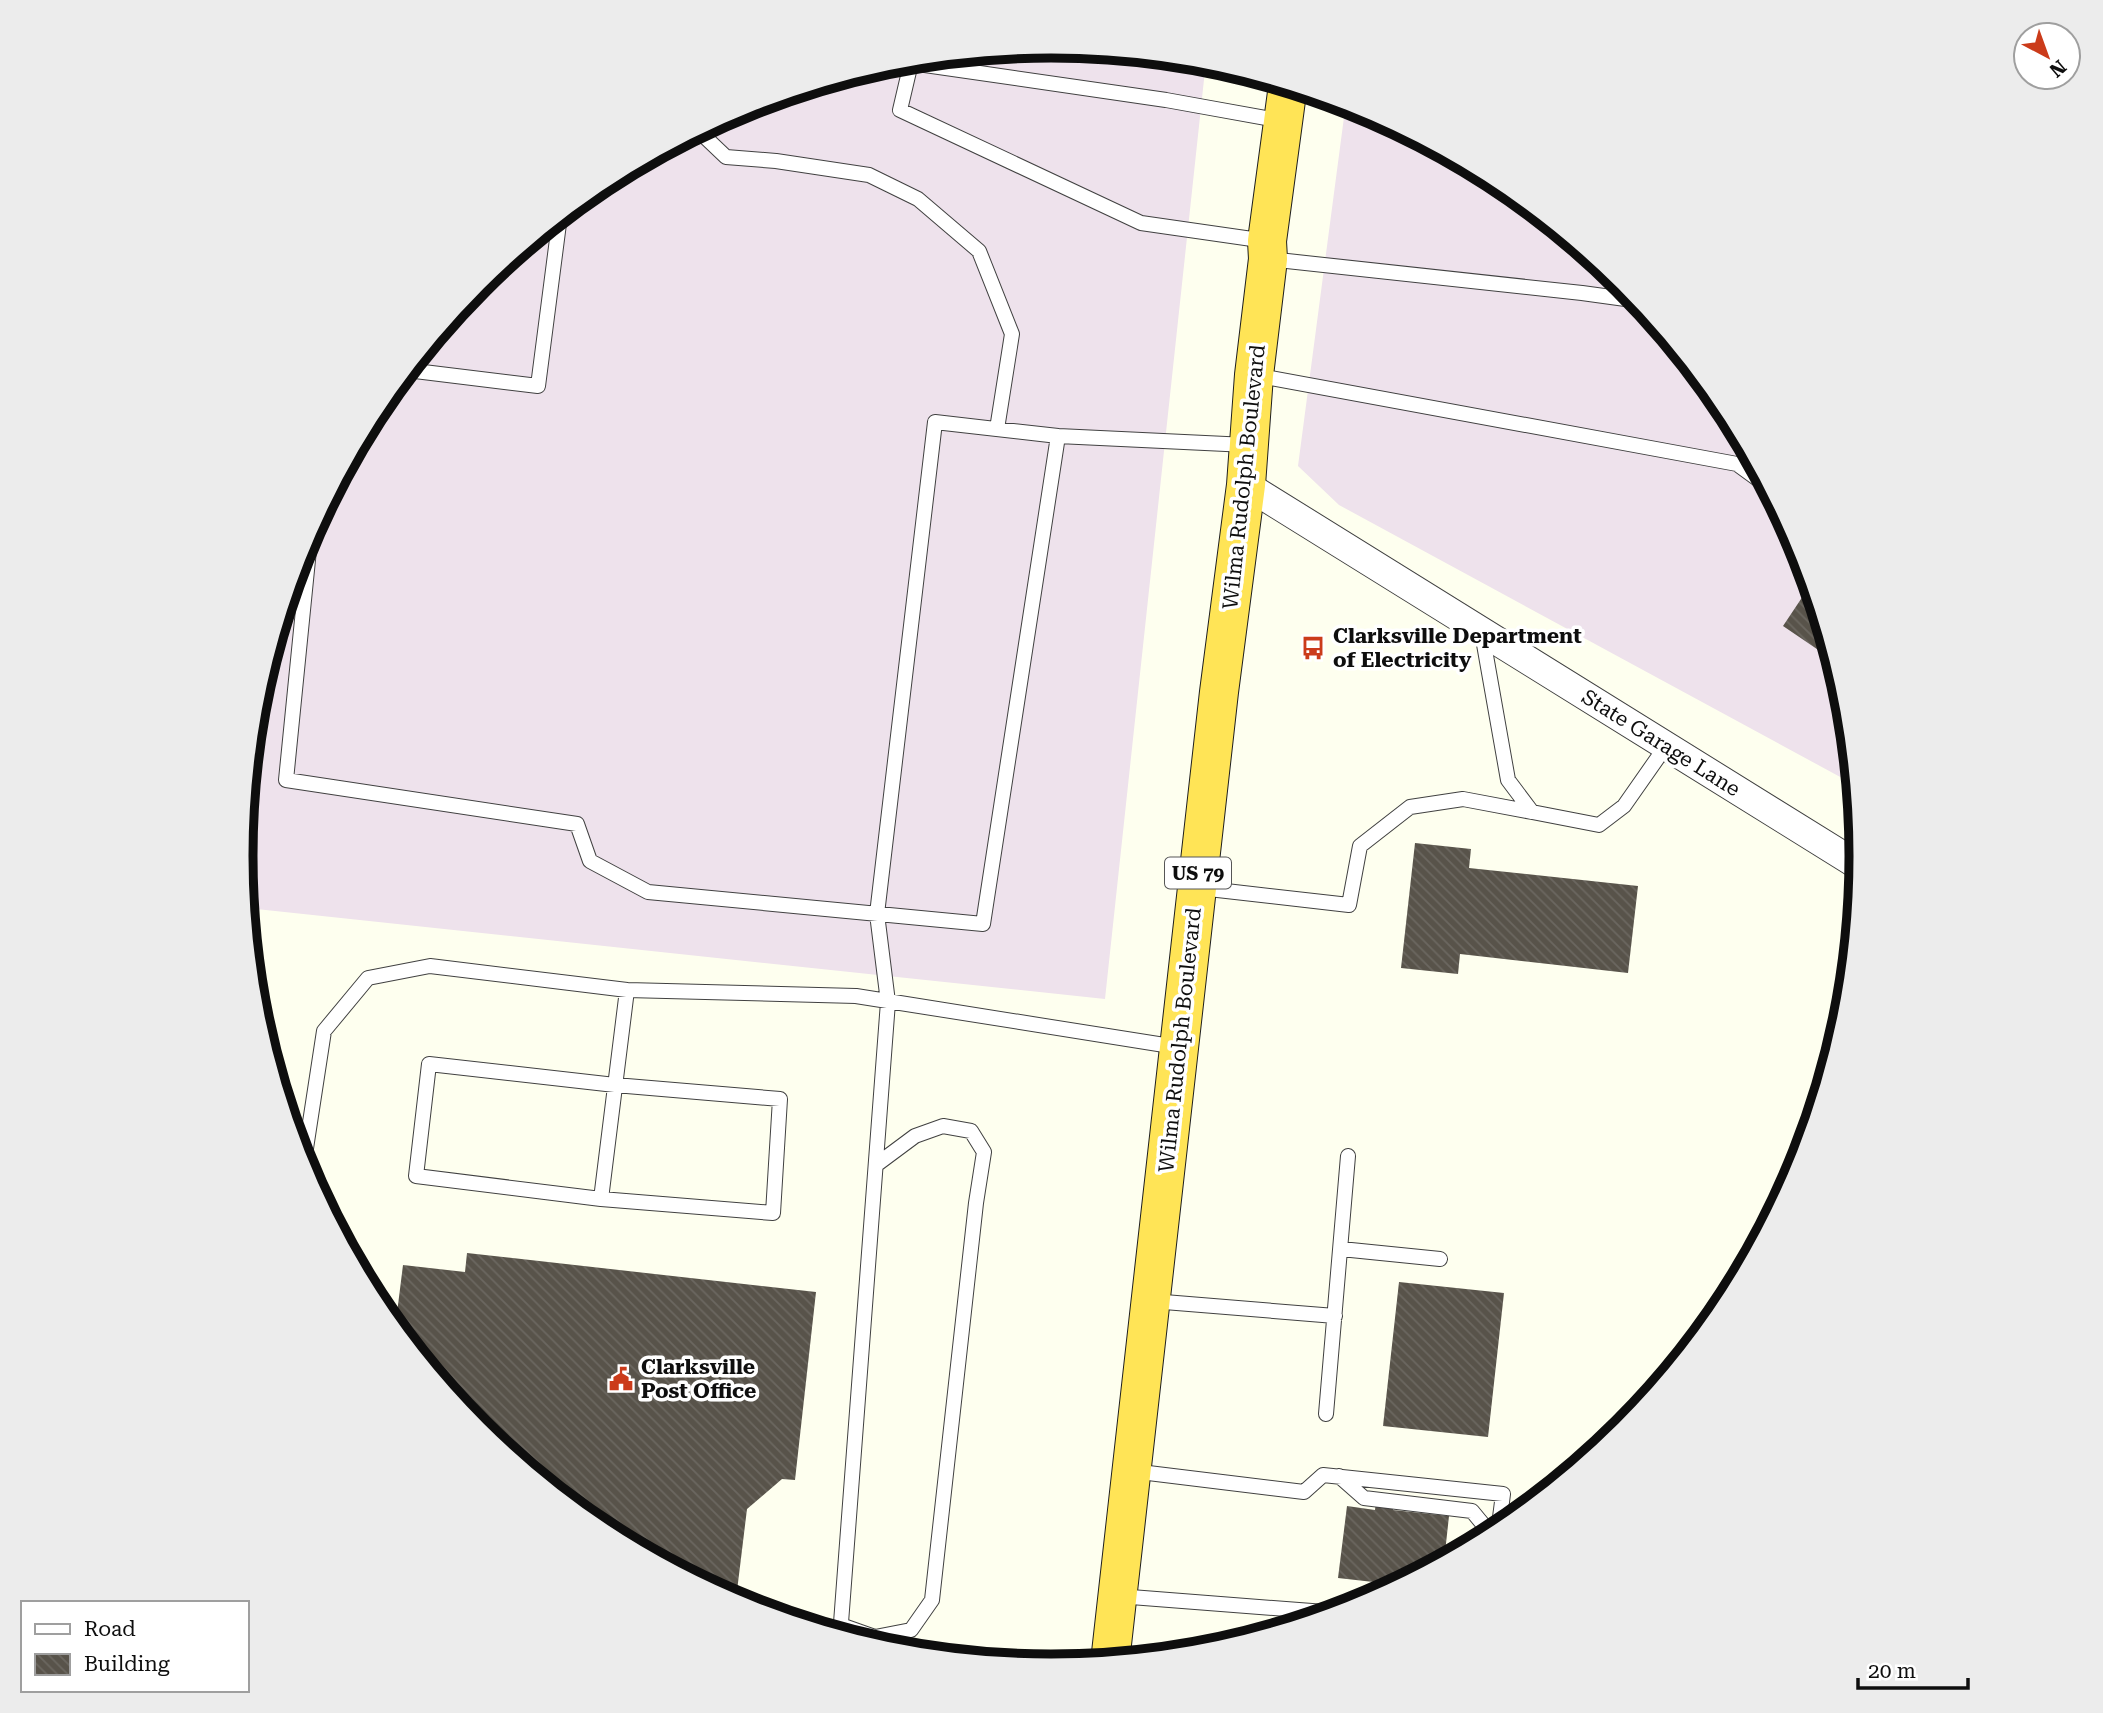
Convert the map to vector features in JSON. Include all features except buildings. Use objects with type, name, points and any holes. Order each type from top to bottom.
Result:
[{"type":"highway","name":"Wilma Rudolph Boulevard","points":[[1111,1653],[1219,692],[1246,485],[1254,375],[1286,103]]},
{"type":"street","name":"State Garage Lane","points":[[1246,485],[1850,860]]},
{"type":"lane","points":[[936,67],[1166,100],[1286,103]]},
{"type":"lane","points":[[909,71],[900,110],[1141,223],[1268,250],[1622,299]]},
{"type":"lane","points":[[705,137],[726,157],[776,161],[869,175],[918,199],[979,251],[1012,334],[996,429]]},
{"type":"lane","points":[[417,371],[538,386],[558,228]]},
{"type":"lane","points":[[1254,375],[1737,464],[1753,476]]},
{"type":"lane","points":[[841,1627],[887,1002],[877,914],[935,422],[1058,436],[1249,445]]},
{"type":"lane","points":[[307,569],[286,780],[577,824],[590,861],[648,892],[983,924],[1058,436]]},
{"type":"lane","points":[[1481,632],[1508,780],[1532,812]]},
{"type":"lane","points":[[1197,888],[1349,905],[1360,846],[1410,807],[1463,799],[1599,825],[1624,806],[1666,746]]},
{"type":"lane","points":[[307,1143],[324,1031],[368,978],[430,966],[627,990],[856,996],[1179,1047]]},
{"type":"lane","points":[[601,1199],[627,990]]},
{"type":"lane","points":[[429,1064],[615,1085],[780,1099],[772,1213],[601,1199],[416,1176],[429,1064]]},
{"type":"lane","points":[[876,1165],[915,1136],[943,1126],[971,1131],[984,1152],[932,1600],[911,1630],[880,1636]]},
{"type":"lane","points":[[1326,1414],[1348,1156]]},
{"type":"lane","points":[[1341,1249],[1440,1259]]},
{"type":"lane","points":[[1150,1301],[1335,1316]]},
{"type":"lane","points":[[1131,1471],[1304,1492],[1323,1475],[1503,1494],[1501,1517]]},
{"type":"lane","points":[[1339,1476],[1364,1498],[1472,1511],[1485,1527]]},
{"type":"lane","points":[[1117,1596],[1313,1611]]},
{"type":"shaded area","points":[[999,59],[1104,59],[1205,73],[1105,999],[254,909],[254,804],[268,701],[280,650],[295,600],[335,503],[387,413],[451,330],[525,256],[565,223],[608,192],[698,140],[795,100],[896,73]]},
{"type":"shaded area","points":[[1344,114],[1405,140],[1451,165],[1538,223],[1616,292],[1685,370],[1743,457],[1768,503],[1789,551],[1823,650],[1835,701],[1846,780],[1339,505],[1298,466]]},
{"type":"place","name":"Clarksville Department of Electricity","points":[[1313,648]]},
{"type":"place","name":"Clarksville Post Office","points":[[621,1379]]}]
